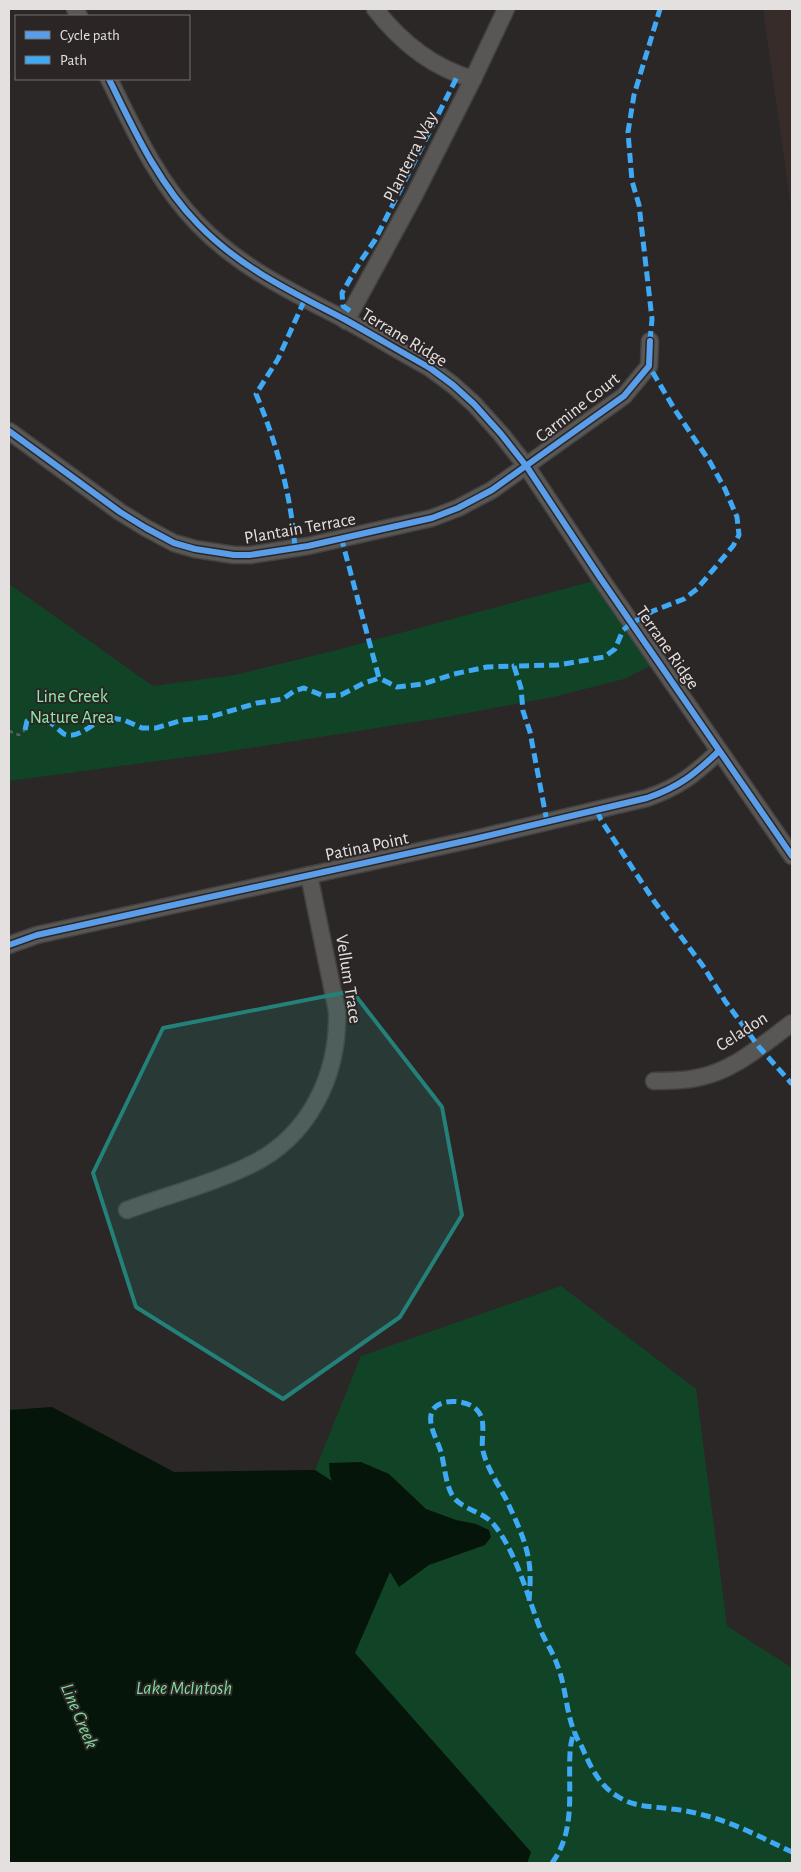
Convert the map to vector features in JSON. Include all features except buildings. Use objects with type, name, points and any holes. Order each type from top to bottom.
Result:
[{"type":"street","points":[[375,9],[404,42],[423,56],[458,75],[473,79]]},
{"type":"street","name":"Planterra Way","points":[[346,321],[414,196],[506,9]]},
{"type":"street","name":"Terrane Ridge","points":[[109,80],[161,179],[197,224],[228,252],[262,275],[430,368],[474,404],[501,434],[527,466],[792,856]]},
{"type":"street","name":"Carmine Court","points":[[527,466],[624,396],[649,366],[650,341]]},
{"type":"street","name":"Plantain Terrace","points":[[9,431],[120,512],[146,528],[174,543],[234,556],[296,548],[432,518],[458,508],[492,490],[527,466]]},
{"type":"street","name":"Patina Point","points":[[9,945],[46,933],[474,839],[647,798],[670,790],[683,782],[698,772],[719,751]]},
{"type":"street","name":"Vellum Trace","points":[[127,1210],[201,1185],[249,1166],[284,1143],[304,1122],[317,1100],[327,1081],[333,1059],[337,1031],[337,1011],[309,875]]},
{"type":"street","name":"Celadon","points":[[654,1081],[698,1078],[729,1067],[792,1023]]},
{"type":"path","points":[[9,731],[19,735],[25,730]]},
{"type":"highlighted area","points":[[352,991],[442,1107],[462,1215],[400,1317],[283,1399],[136,1307],[93,1173],[163,1028]]},
{"type":"shaded area","points":[[763,9],[792,9],[792,214]]},
{"type":"green space","name":"Line Creek Nature Area","points":[[601,579],[658,662],[624,679],[553,697],[446,717],[225,752],[9,781],[9,584],[153,686],[235,675],[337,650]]},
{"type":"green space","points":[[561,1286],[696,1389],[727,1626],[792,1668],[792,1863],[527,1863],[531,1852],[355,1653],[315,1470],[361,1356]]},
{"type":"water","name":"Lake McIntosh","points":[[52,1407],[174,1472],[315,1470],[332,1481],[329,1463],[361,1462],[389,1474],[426,1509],[456,1520],[476,1524],[489,1530],[491,1537],[485,1545],[429,1565],[399,1587],[390,1572],[355,1653],[531,1852],[527,1863],[9,1863],[9,1410]]},
{"type":"marked path","points":[[650,341],[652,319],[639,205],[632,181],[628,132],[634,95],[660,9]]},
{"type":"marked path","points":[[350,311],[343,306],[342,293],[375,240],[458,75]]},
{"type":"marked path","points":[[295,548],[282,470],[256,394],[278,359],[305,299]]},
{"type":"marked path","points":[[547,822],[530,732],[523,711],[521,688],[514,666],[558,665],[604,657],[615,649],[623,630],[632,623],[653,611],[684,599],[697,589],[733,546],[739,535],[737,517],[725,489],[649,366]]},
{"type":"marked path","points":[[341,537],[379,678],[397,687],[423,684],[454,674],[487,667],[514,666]]},
{"type":"marked path","points":[[25,730],[27,721],[32,718],[45,718],[64,734],[69,735],[80,733],[105,717],[124,720],[142,728],[156,728],[183,720],[210,717],[257,703],[283,699],[294,691],[304,688],[324,696],[341,695],[364,683],[379,678]]},
{"type":"marked path","points":[[597,811],[654,901],[703,966],[725,1001],[759,1047],[792,1084]]},
{"type":"marked path","points":[[529,1601],[529,1596],[530,1591],[530,1571],[525,1546],[506,1499],[487,1464],[482,1446],[483,1424],[480,1413],[465,1403],[451,1402],[438,1405],[433,1409],[431,1423],[442,1455],[449,1489],[459,1503],[491,1521],[510,1550],[527,1591],[531,1605],[541,1631],[561,1675],[569,1716],[575,1733],[600,1781],[611,1792],[630,1803],[685,1811],[718,1819],[792,1852]]},
{"type":"marked path","points":[[552,1863],[560,1851],[568,1824],[570,1751],[574,1731]]},
{"type":"cycle path","points":[[110,80],[159,174],[184,208],[214,239],[267,278],[430,368],[474,404],[501,434],[527,467],[601,579],[792,856]]},
{"type":"cycle path","points":[[9,431],[120,512],[174,543],[195,549],[234,555],[250,555],[308,546],[432,518],[458,508],[492,490],[624,396],[649,366],[650,341]]},
{"type":"cycle path","points":[[9,945],[37,935],[474,839],[647,798],[686,779],[719,751]]},
{"type":"water label","name":"Line Creek","points":[[79,1716]]}]
